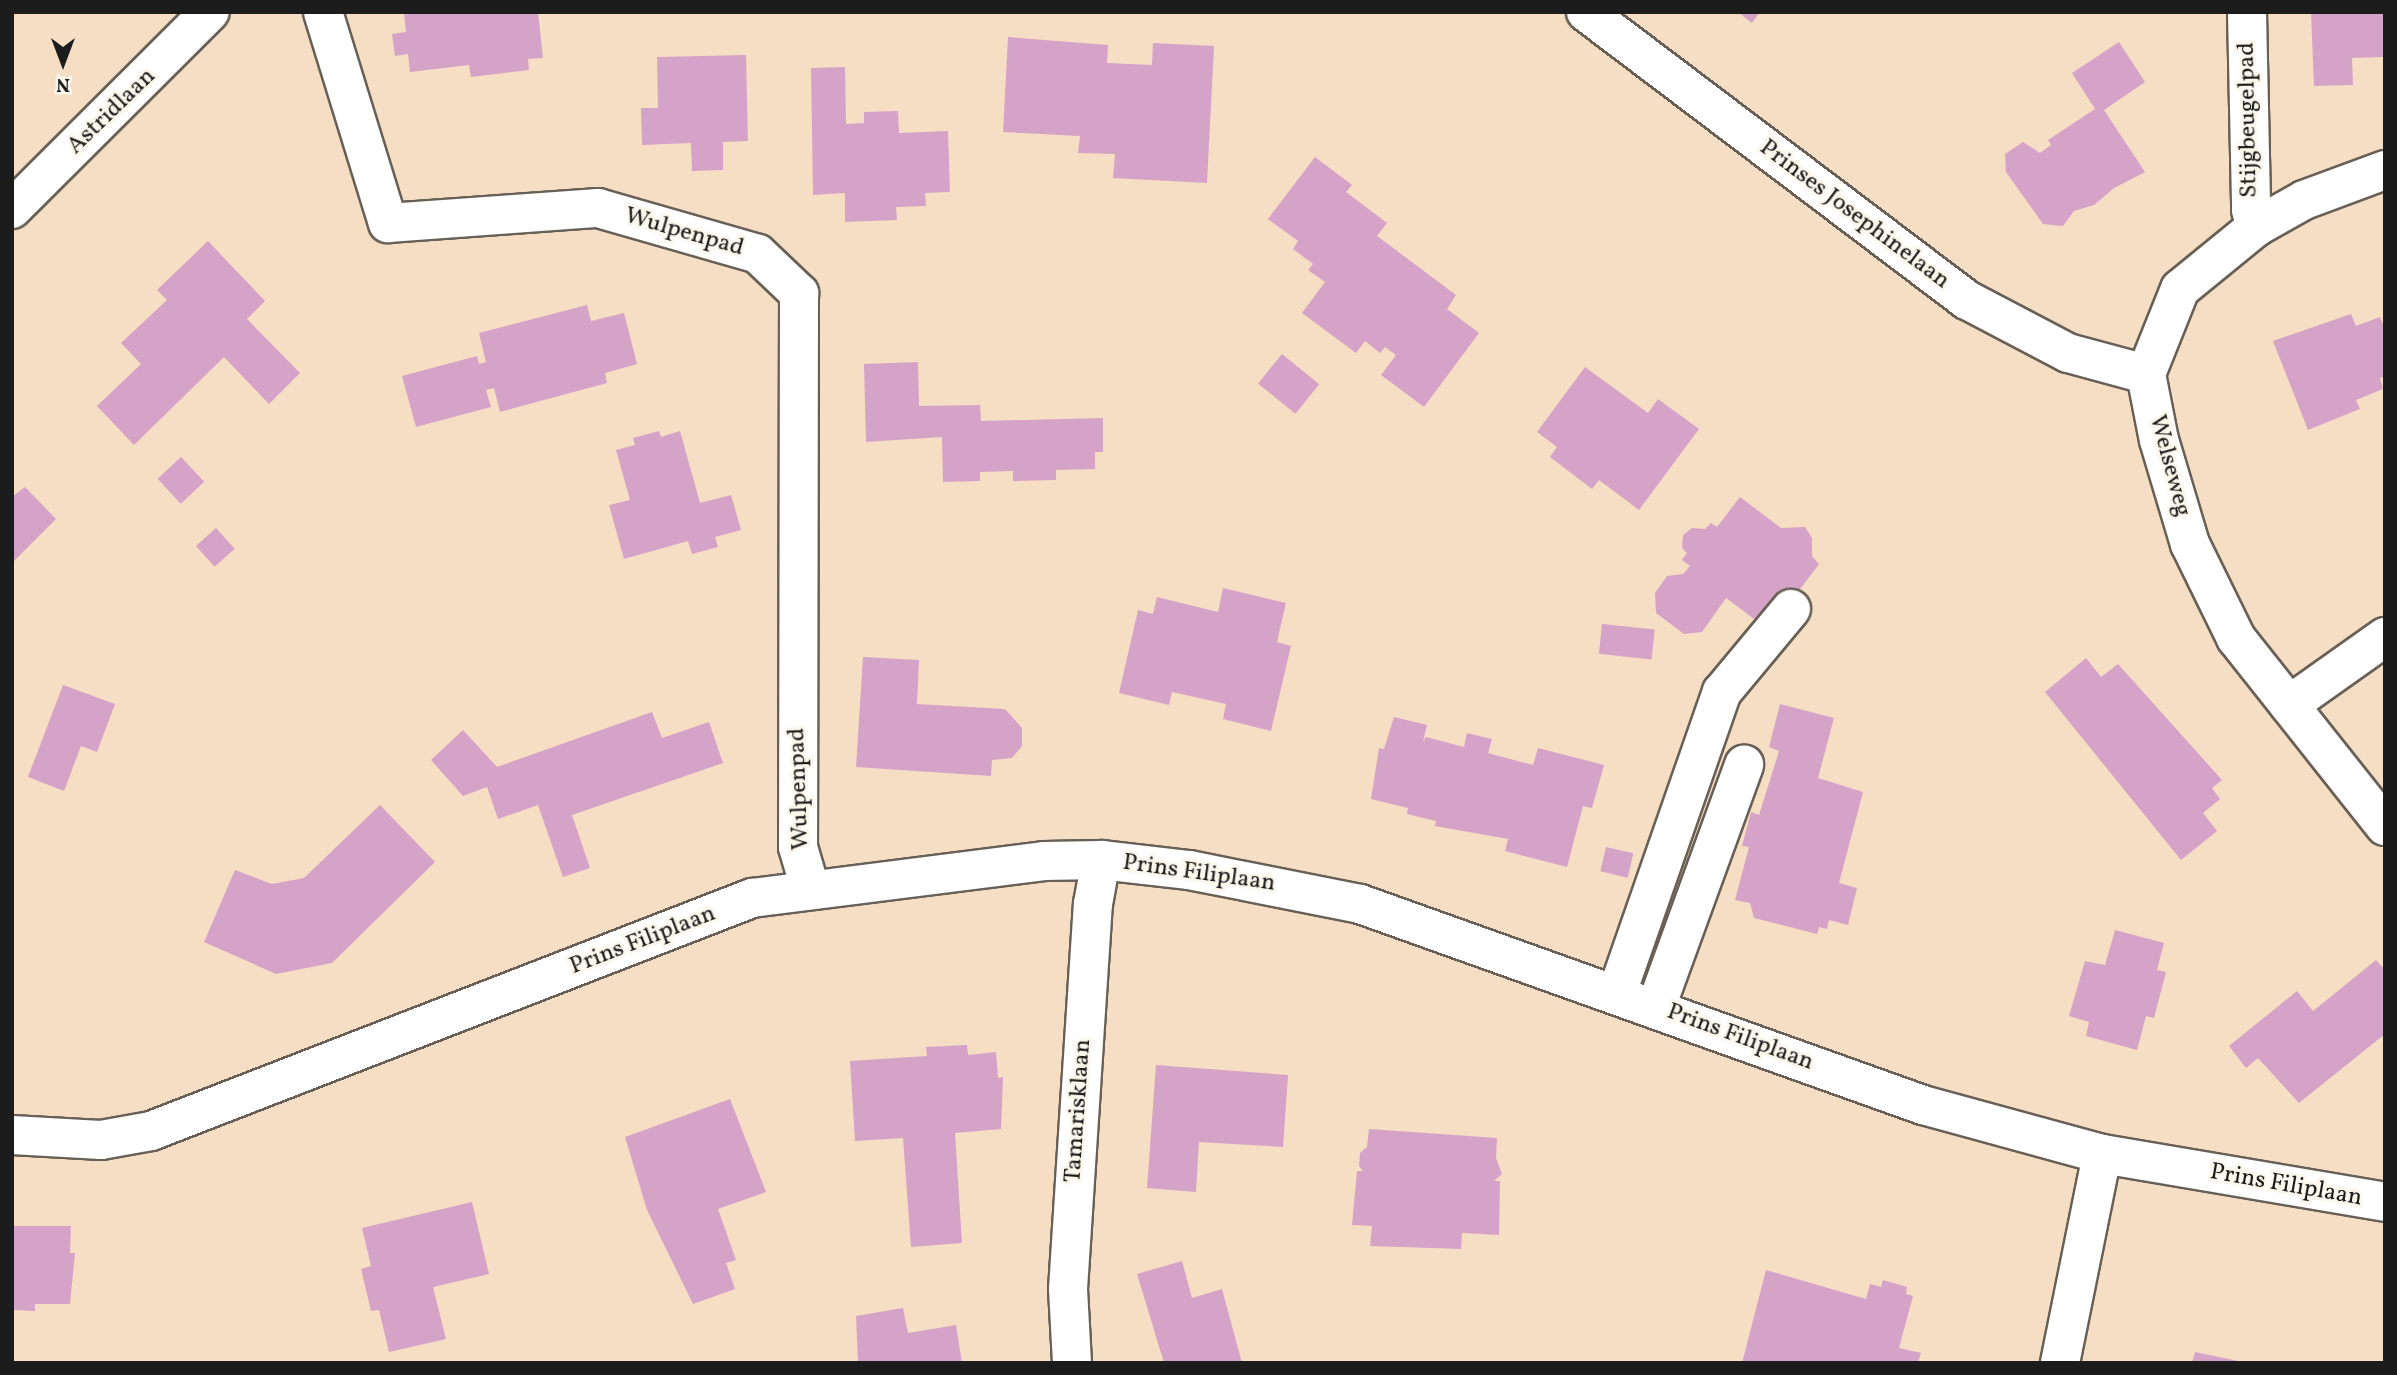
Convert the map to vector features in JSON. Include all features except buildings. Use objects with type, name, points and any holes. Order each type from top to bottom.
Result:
[{"type":"street","name":"Astridlaan","points":[[12,209],[210,12]]},
{"type":"street","name":"Wulpenpad","points":[[323,12],[388,222],[598,208],[758,254],[799,293],[798,846],[810,888]]},
{"type":"street","name":"Prinses Josephinelaan","points":[[1586,12],[1967,300],[2068,353],[2147,374]]},
{"type":"street","name":"Stijgbeugelpad","points":[[2247,12],[2251,210],[2256,228]]},
{"type":"street","points":[[2147,374],[2180,289],[2256,228],[2304,200],[2383,175]]},
{"type":"street","name":"Welseweg","points":[[2147,374],[2159,440],[2190,544],[2236,638],[2385,826]]},
{"type":"street","points":[[1617,993],[1722,692],[1791,609]]},
{"type":"street","points":[[2289,705],[2385,637]]},
{"type":"street","points":[[1656,1007],[1744,765]]},
{"type":"street","name":"Prins Filiplaan","points":[[12,1135],[101,1140],[151,1131],[752,898],[810,888],[1044,861],[1101,860],[1189,870],[1360,904],[1617,993],[1923,1105],[2102,1154],[2385,1202]]},
{"type":"street","name":"Tamarisklaan","points":[[1072,1363],[1068,1289],[1093,904],[1101,860]]},
{"type":"street","points":[[2060,1363],[2102,1154]]}]
